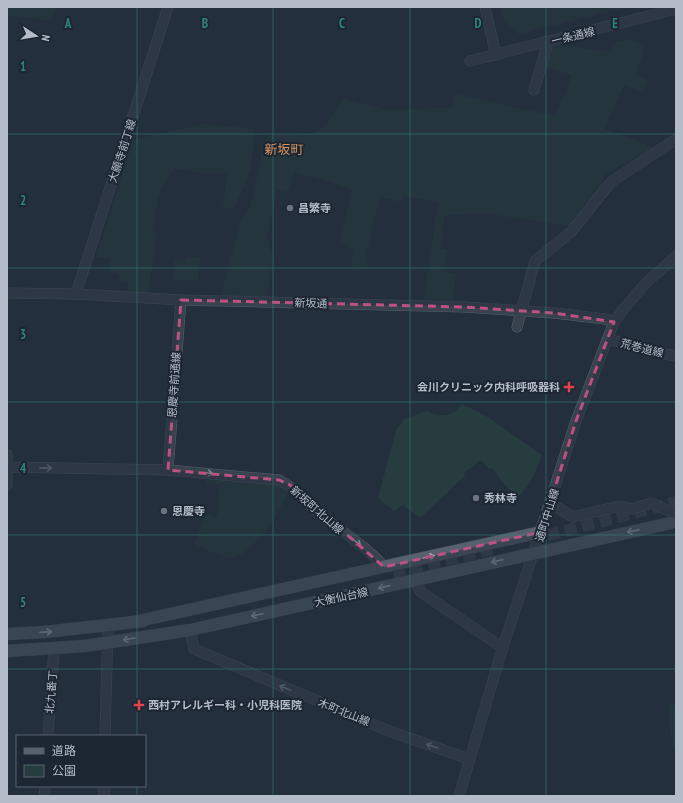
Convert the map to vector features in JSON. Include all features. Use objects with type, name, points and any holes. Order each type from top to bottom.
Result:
[{"type":"main road","name":"大衡仙台線","points":[[7,651],[108,642],[190,630],[535,553],[674,518]]},
{"type":"main road","points":[[7,634],[45,632],[134,622],[388,570],[541,532]]},
{"type":"street","name":"大願寺前丁線","points":[[76,294],[168,7]]},
{"type":"street","points":[[485,7],[496,55]]},
{"type":"street","name":"一条通線","points":[[470,61],[676,9]]},
{"type":"street","points":[[534,90],[548,42]]},
{"type":"street","points":[[517,327],[520,311],[529,288],[535,261],[571,232],[611,182],[676,139]]},
{"type":"street","name":"通町中山線","points":[[458,796],[503,648],[535,553],[576,421],[614,322],[646,283],[676,256]]},
{"type":"street","name":"新坂通","points":[[7,293],[76,294],[181,300],[464,307],[554,313],[605,319],[614,322]]},
{"type":"street","name":"恩慶寺前通線","points":[[168,470],[181,300]]},
{"type":"street","name":"荒巻道線","points":[[608,339],[654,352],[676,356]]},
{"type":"street","points":[[7,454],[7,485]]},
{"type":"street","name":"新坂町北山線","points":[[7,467],[168,470],[279,480],[290,485],[310,505],[372,554],[388,570]]},
{"type":"street","points":[[550,503],[573,517],[620,506],[632,509],[651,503],[674,518]]},
{"type":"street","points":[[414,580],[417,589],[420,592],[503,648]]},
{"type":"street","points":[[105,735],[108,626]]},
{"type":"street","name":"木町北山線","points":[[190,630],[194,649],[355,717],[469,759]]},
{"type":"street","name":"北九番丁","points":[[48,735],[54,648]]},
{"type":"highlighted area","points":[[181,300],[464,307],[554,313],[614,322],[576,421],[541,532],[384,567],[290,485],[279,480],[168,470]]},
{"type":"green space","points":[[7,7],[56,7],[51,21],[7,15]]},
{"type":"green space","points":[[501,7],[628,7],[519,34],[504,21]]},
{"type":"green space","points":[[630,40],[645,45],[636,76],[647,80],[642,91],[624,85],[604,129],[656,148],[604,174],[603,187],[592,199],[585,202],[573,227],[485,213],[445,215],[440,249],[447,250],[444,272],[456,274],[453,302],[424,299],[438,202],[403,196],[402,202],[380,197],[366,254],[368,265],[366,270],[350,266],[354,251],[340,241],[353,189],[294,172],[288,192],[277,190],[267,236],[273,259],[267,297],[221,296],[240,223],[251,206],[264,143],[269,135],[313,134],[328,123],[343,98],[383,109],[420,109],[453,107],[455,94],[555,116],[572,75],[545,67],[552,44],[611,52],[612,43]]},
{"type":"green space","points":[[203,124],[254,129],[251,171],[234,208],[223,209],[227,173],[203,173],[174,168],[158,196],[152,231],[157,232],[148,294],[127,293],[129,283],[119,281],[118,274],[108,272],[110,259],[96,257],[133,140]]},
{"type":"green space","points":[[186,257],[200,258],[198,281],[173,279],[175,259],[186,260]]},
{"type":"green space","points":[[462,404],[486,416],[542,455],[535,473],[529,483],[517,497],[503,483],[492,468],[489,469],[481,460],[464,473],[465,476],[420,518],[403,505],[394,511],[378,498],[396,430],[404,419],[427,411],[437,415],[448,415]]},
{"type":"green space","points":[[207,476],[277,483],[289,489],[281,507],[267,529],[250,548],[241,554],[233,557],[223,556],[195,544],[206,513],[217,517],[220,484],[206,483]]},
{"type":"green space","points":[[668,702],[676,706],[676,749],[672,745]]},
{"type":"tunnel","points":[[530,540],[676,502]]},
{"type":"tunnel","points":[[393,573],[493,549]]},
{"type":"place","name":"昌繁寺","points":[[290,208]]},
{"type":"place","name":"会川クリニック内科呼吸器科","points":[[569,387]]},
{"type":"place","name":"秀林寺","points":[[476,498]]},
{"type":"place","name":"恩慶寺","points":[[164,511]]},
{"type":"place","name":"西村アレルギー科・小児科医院","points":[[139,705]]},
{"type":"district","name":"新坂町","points":[[284,149]]}]
